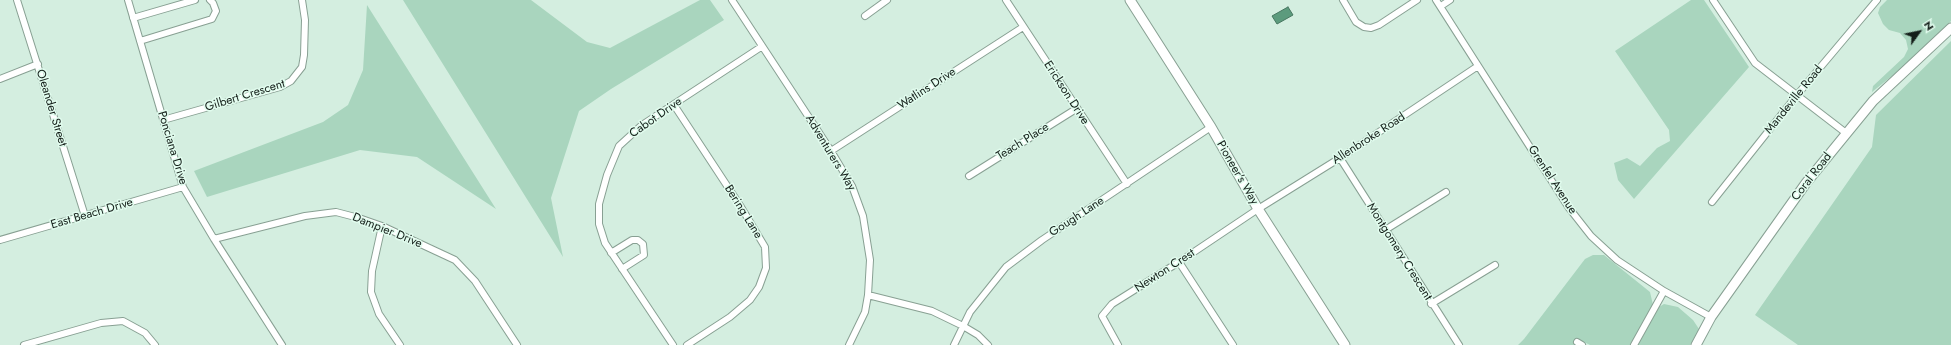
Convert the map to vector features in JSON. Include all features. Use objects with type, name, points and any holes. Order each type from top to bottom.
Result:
[{"type":"main road","name":"Pioneer's Way","points":[[1130,0],[1211,127],[1258,209],[1345,345]]},
{"type":"main road","name":"Coral Road","points":[[1696,345],[1711,317],[1802,189],[1846,133],[1873,101],[1951,28]]},
{"type":"street","name":"Oleander Street","points":[[17,0],[84,216]]},
{"type":"street","name":"Ponciana Drive","points":[[128,0],[183,187],[214,239],[282,345]]},
{"type":"street","points":[[133,18],[195,0]]},
{"type":"street","points":[[140,41],[212,19],[216,11],[214,3],[210,0]]},
{"type":"street","name":"Gilbert Crescent","points":[[163,120],[280,87],[291,81],[302,67],[304,55],[305,20],[302,0]]},
{"type":"street","name":"Adventurers Way","points":[[732,0],[852,186],[863,216],[870,260],[868,295],[865,312],[849,345]]},
{"type":"street","points":[[865,16],[888,0]]},
{"type":"street","name":"Erickson Drive","points":[[1006,0],[1076,109],[1127,184]]},
{"type":"street","points":[[1343,0],[1356,22],[1364,27],[1371,28],[1379,25],[1417,0]]},
{"type":"street","name":"Grenfel Avenue","points":[[1436,0],[1569,208],[1591,236],[1617,260],[1664,291],[1711,317]]},
{"type":"street","points":[[1440,6],[1450,0]]},
{"type":"street","points":[[1714,0],[1755,63],[1846,133]]},
{"type":"street","name":"Mandeville Road","points":[[1712,202],[1797,95],[1877,0]]},
{"type":"street","name":"Watlins Drive","points":[[831,152],[1023,28]]},
{"type":"street","name":"Cabot Drive","points":[[673,345],[605,243],[599,224],[599,204],[607,175],[619,146],[642,125],[761,47]]},
{"type":"street","points":[[0,79],[38,64]]},
{"type":"street","name":"Allenbroke Road","points":[[1258,209],[1340,158],[1478,66]]},
{"type":"street","name":"Bering Lane","points":[[674,105],[741,207],[765,247],[766,268],[758,287],[750,300],[730,317],[687,345]]},
{"type":"street","name":"Teach Place","points":[[969,176],[1076,109]]},
{"type":"street","name":"Gough Lane","points":[[954,345],[970,312],[1006,267],[1042,240],[1211,127]]},
{"type":"street","name":"Montgomery Crescent","points":[[1340,158],[1431,304],[1459,345]]},
{"type":"street","name":"East Beach Drive","points":[[0,240],[183,187]]},
{"type":"street","points":[[1385,230],[1446,192]]},
{"type":"street","name":"Newton Crest","points":[[1118,345],[1102,316],[1112,304],[1179,262],[1258,209]]},
{"type":"street","name":"Dampier Drive","points":[[214,239],[305,216],[336,212],[382,226],[455,260],[475,281],[516,345]]},
{"type":"street","points":[[382,226],[372,272],[371,292],[379,314],[400,345]]},
{"type":"street","points":[[611,253],[632,240],[638,240],[643,244],[644,254],[622,269]]},
{"type":"street","points":[[1179,262],[1233,345]]},
{"type":"street","points":[[1431,304],[1495,265]]},
{"type":"street","points":[[1634,345],[1664,291]]},
{"type":"street","points":[[868,295],[932,311],[978,335],[988,345]]},
{"type":"street","points":[[27,345],[101,323],[123,321],[145,333],[155,345]]},
{"type":"shaded area","points":[[403,0],[531,0],[587,42],[610,48],[700,0],[710,0],[724,20],[611,89],[579,111],[551,198],[563,257]]},
{"type":"shaded area","points":[[1691,0],[1704,0],[1749,67],[1634,199],[1618,180],[1614,163],[1627,158],[1640,166],[1657,148],[1670,141],[1669,130],[1615,51]]},
{"type":"shaded area","points":[[1887,0],[1951,0],[1951,21],[1913,59],[1872,92],[1873,86],[1904,57],[1908,49],[1906,40],[1900,33],[1889,30],[1883,24],[1878,13],[1880,7]]},
{"type":"shaded area","points":[[367,5],[496,209],[417,157],[360,150],[207,197],[194,171],[323,122],[348,105],[363,70]]},
{"type":"shaded area","points":[[1288,7],[1293,15],[1277,24],[1272,16]]},
{"type":"shaded area","points":[[1951,41],[1951,345],[1798,345],[1755,315],[1872,147],[1876,115]]},
{"type":"shaded area","points":[[1593,255],[1604,255],[1650,292],[1653,305],[1630,345],[1590,345],[1582,341],[1575,341],[1574,345],[1518,345],[1585,259]]},
{"type":"shaded area","points":[[1664,304],[1678,307],[1693,320],[1699,329],[1690,345],[1638,345],[1659,307]]}]
